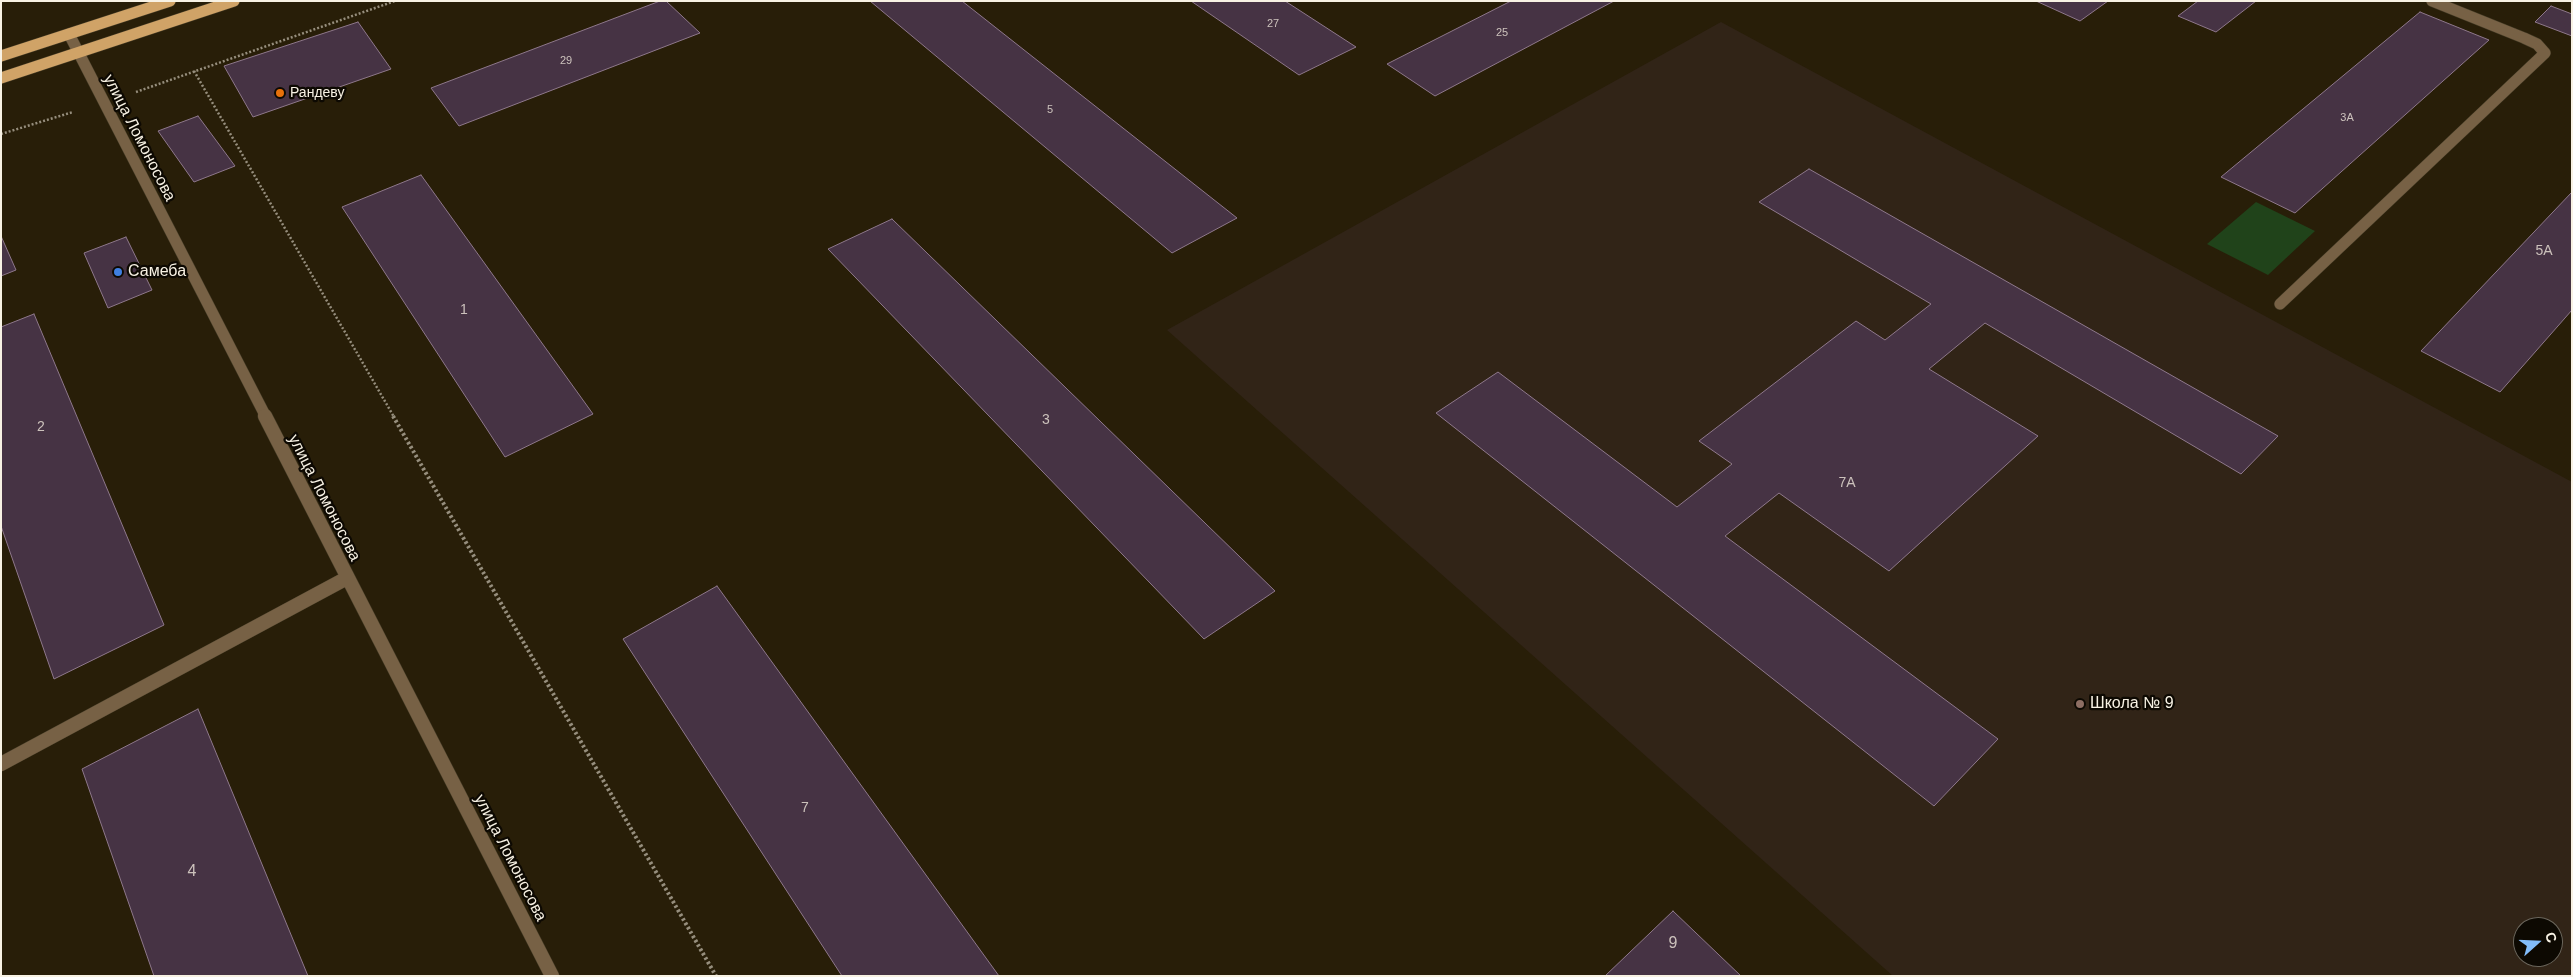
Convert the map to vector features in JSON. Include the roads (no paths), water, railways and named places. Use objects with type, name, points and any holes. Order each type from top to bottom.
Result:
[{"type":"main road","points":[[1,56],[170,1]]},
{"type":"main road","points":[[1,78],[234,1]]},
{"type":"street","points":[[2280,304],[2545,53],[2537,44],[2524,38],[2432,1]]},
{"type":"street","name":"улица Ломоносова","points":[[69,34],[552,976]]},
{"type":"street","points":[[1,764],[347,578]]},
{"type":"place","name":"Рандеву","points":[[280,93]]},
{"type":"place","name":"Самеба","points":[[118,272]]},
{"type":"place","name":"Школа № 9","points":[[2080,704]]}]
